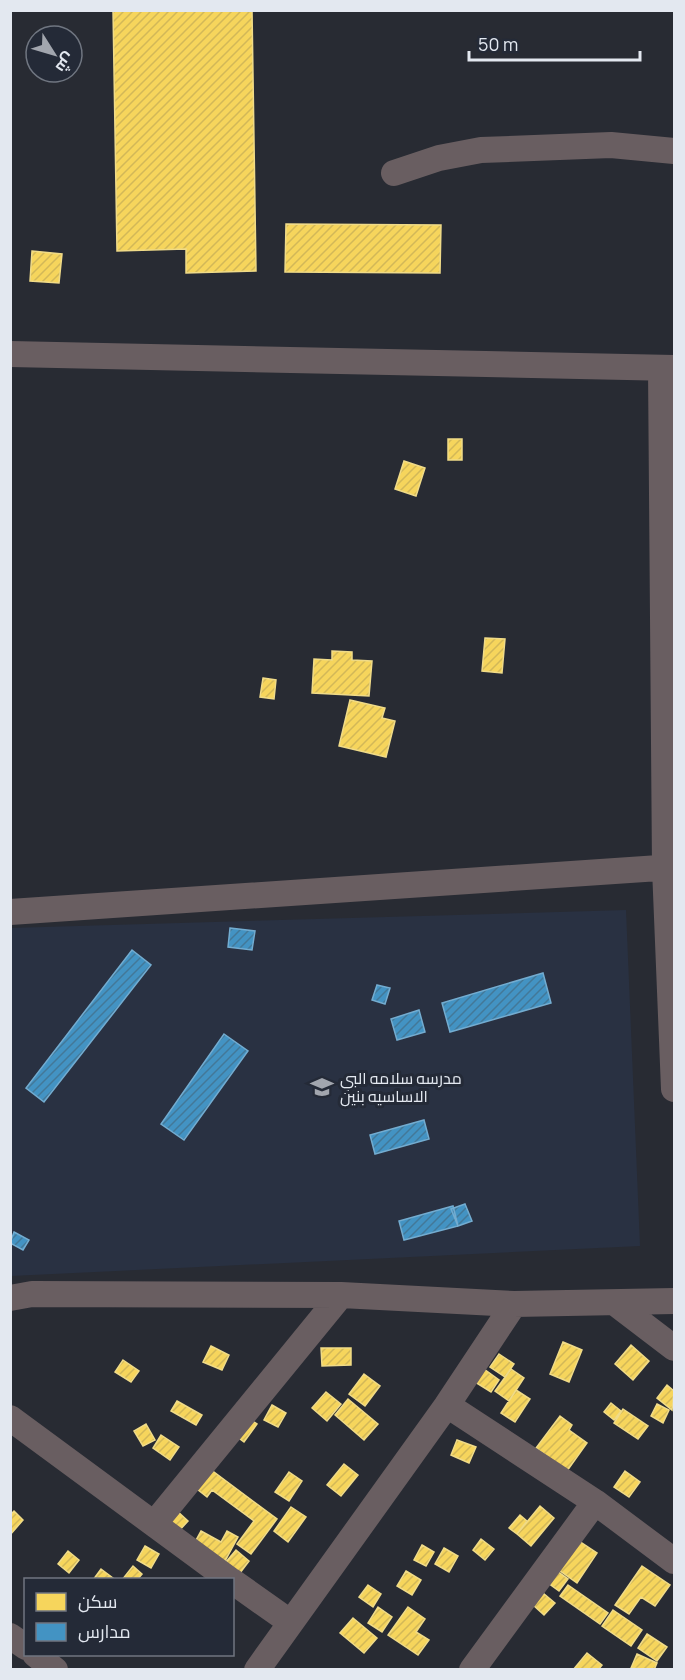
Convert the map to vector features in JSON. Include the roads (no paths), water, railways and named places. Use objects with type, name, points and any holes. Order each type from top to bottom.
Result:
[{"type":"street","points":[[394,173],[439,158],[481,150],[611,145],[675,151]]},
{"type":"street","points":[[10,354],[668,368],[670,868],[675,1089]]},
{"type":"street","points":[[10,912],[670,868]]},
{"type":"street","points":[[10,1298],[32,1294],[341,1295],[514,1304],[675,1300]]},
{"type":"street","points":[[154,1524],[341,1295]]},
{"type":"street","points":[[615,1303],[675,1348]]},
{"type":"street","points":[[257,1670],[447,1405],[514,1304]]},
{"type":"street","points":[[447,1405],[595,1502],[675,1561]]},
{"type":"street","points":[[10,1418],[228,1578]]},
{"type":"street","points":[[472,1670],[595,1502]]},
{"type":"street","points":[[234,1582],[290,1622]]},
{"type":"street","points":[[10,1636],[24,1646]]},
{"type":"street","points":[[38,1656],[55,1670]]},
{"type":"place","name":"مدرسه سلامه البي الاساسيه بنين","points":[[322,1087]]}]
